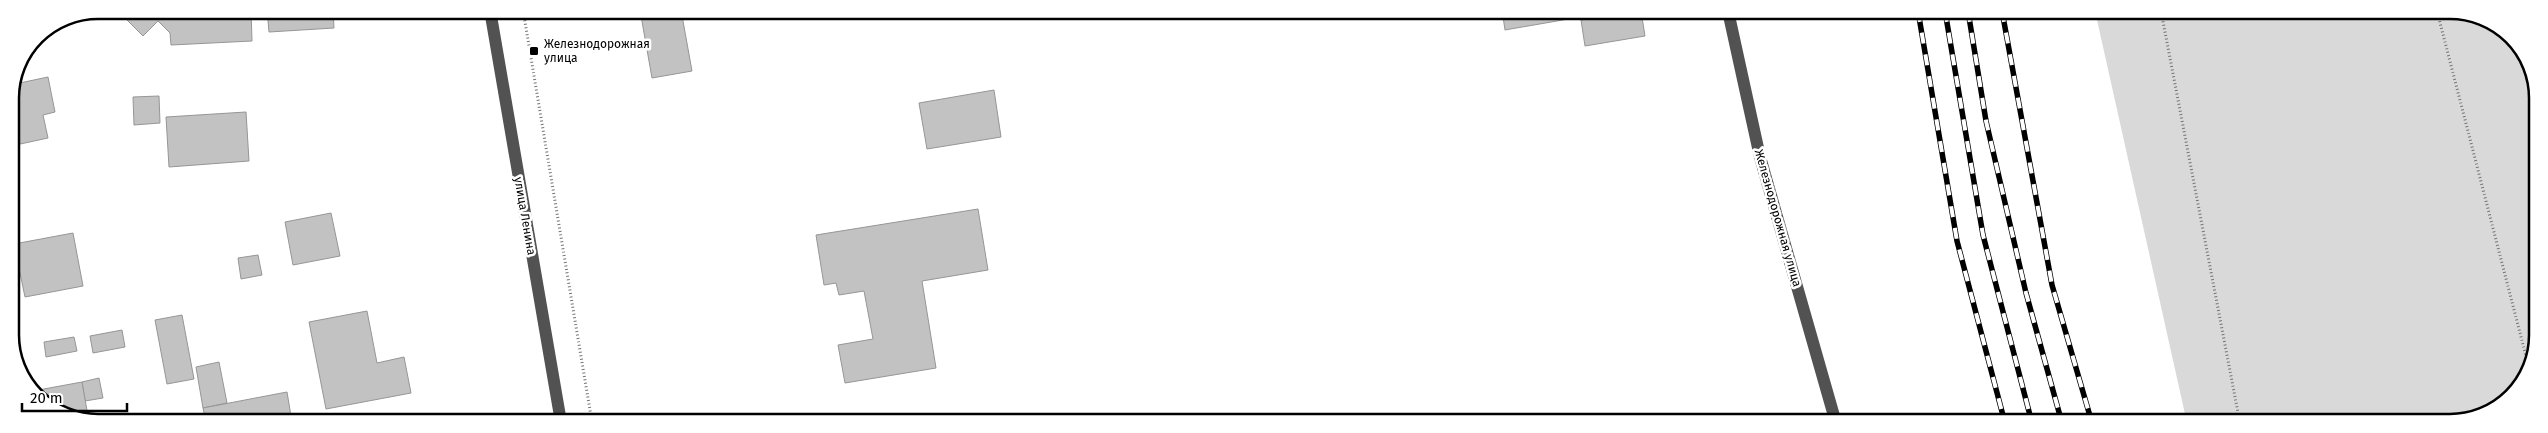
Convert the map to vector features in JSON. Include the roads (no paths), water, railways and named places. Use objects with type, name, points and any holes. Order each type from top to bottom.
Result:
[{"type":"street","name":"улица Ленина","points":[[492,19],[560,414]]},
{"type":"street","name":"Железнодорожная улица","points":[[1730,19],[1760,157],[1833,414]]},
{"type":"railway","points":[[1919,19],[1957,241],[2003,414]]},
{"type":"railway","points":[[1946,19],[1983,235],[2030,414]]},
{"type":"railway","points":[[1969,19],[1986,121],[2026,293],[2060,414]]},
{"type":"railway","points":[[2003,19],[2052,285],[2089,414]]},
{"type":"place","name":"Железнодорожная улица","points":[[534,51]]}]
